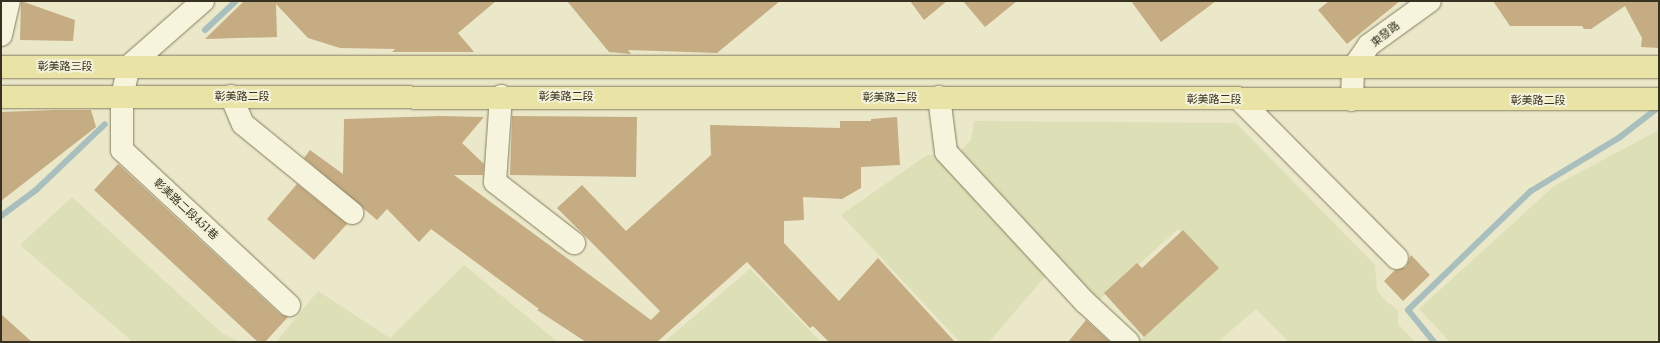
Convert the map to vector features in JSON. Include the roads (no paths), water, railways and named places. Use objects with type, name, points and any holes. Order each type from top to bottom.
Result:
[{"type":"main road","points":[[129,66],[1659,67]]},
{"type":"main road","name":"彰美路三段","points":[[1,67],[129,66]]},
{"type":"main road","points":[[748,96],[750,66]]},
{"type":"main road","points":[[1,97],[122,96]]},
{"type":"main road","name":"彰美路二段","points":[[122,96],[748,96],[1352,100],[1659,99]]},
{"type":"street","points":[[1,35],[8,1]]},
{"type":"street","points":[[129,66],[204,1]]},
{"type":"street","name":"東發路","points":[[1353,68],[1376,38],[1430,1]]},
{"type":"street","name":"彰美路二段451巷","points":[[129,66],[122,96],[122,150],[289,305]]},
{"type":"street","points":[[1352,100],[1353,68]]},
{"type":"street","points":[[232,96],[243,124],[352,213]]},
{"type":"street","points":[[501,96],[495,182],[574,244]]},
{"type":"street","points":[[939,97],[946,152],[1085,302],[1128,342]]},
{"type":"street","points":[[1239,99],[1397,258]]},
{"type":"waterway","points":[[205,30],[236,1]]},
{"type":"waterway","points":[[1434,342],[1408,310],[1531,191],[1620,137],[1659,107]]},
{"type":"waterway","points":[[1,216],[36,190],[105,124]]}]
